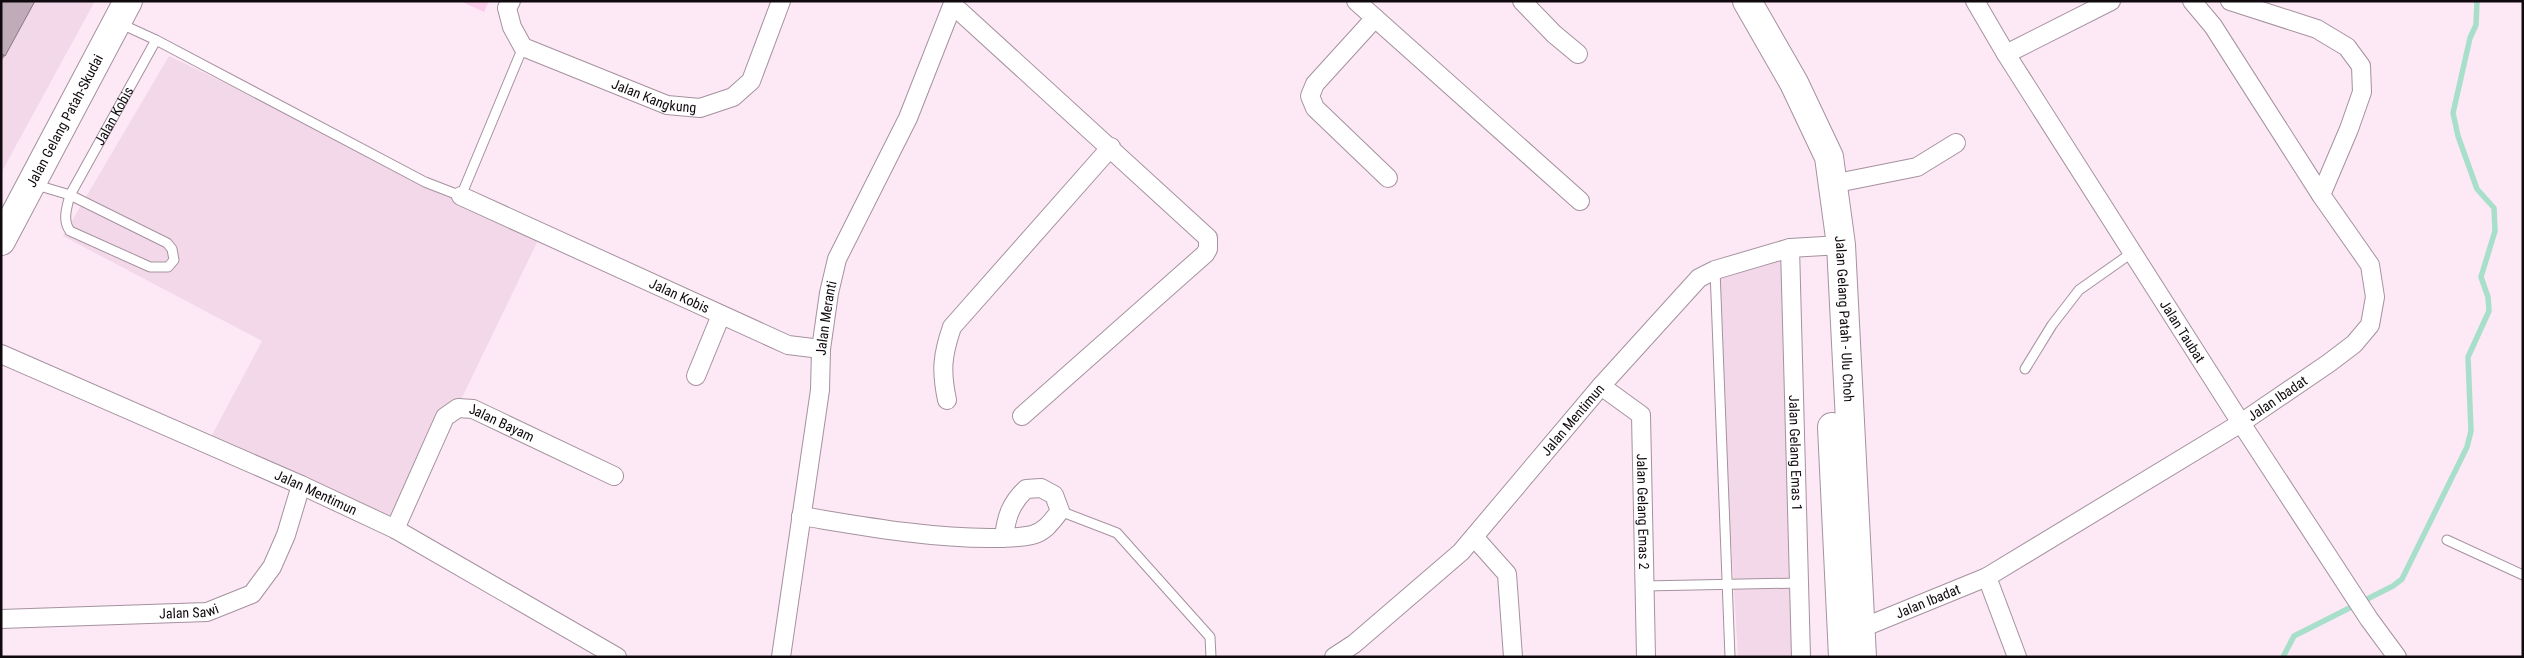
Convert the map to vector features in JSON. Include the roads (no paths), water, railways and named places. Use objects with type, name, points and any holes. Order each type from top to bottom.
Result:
[{"type":"main road","name":"Jalan Gelang Patah - Ulu Choh","points":[[1746,6],[1794,83],[1828,157],[1832,184],[1832,246],[1852,628],[1862,657]]},
{"type":"main road","name":"Jalan Gelang Patah - Ulu Choh","points":[[1746,6],[1813,161],[1832,246]]},
{"type":"main road","name":"Jalan Gelang Patah-Skudai","points":[[1,241],[123,12]]},
{"type":"main road","name":"Jalan Gelang Patah - Ulu Choh","points":[[1842,657],[1852,628]]},
{"type":"street","points":[[511,1],[507,8],[512,27],[523,47]]},
{"type":"street","name":"Jalan Kangkung","points":[[523,47],[667,105],[700,108],[733,97],[751,81],[781,1]]},
{"type":"street","points":[[1356,1],[1580,201]]},
{"type":"street","points":[[1522,1],[1554,34],[1578,54]]},
{"type":"street","name":"Jalan Taubat","points":[[1975,1],[2006,54],[2241,423],[2353,595],[2397,657]]},
{"type":"street","points":[[2006,54],[2110,1]]},
{"type":"street","name":"Jalan Ibadat","points":[[1852,628],[1987,577],[2241,423],[2330,363],[2354,344],[2370,325],[2375,297],[2370,265],[2321,195],[2212,26],[2192,1]]},
{"type":"street","points":[[2230,1],[2317,29],[2348,47],[2361,66],[2362,92],[2349,130],[2321,195]]},
{"type":"street","points":[[954,3],[1205,232],[1208,238],[1208,249],[1022,416]]},
{"type":"street","name":"Jalan Meranti","points":[[781,657],[820,390],[821,349],[829,293],[838,260],[908,118],[954,3]]},
{"type":"street","points":[[1375,18],[1315,84],[1310,96],[1315,108],[1388,178]]},
{"type":"street","points":[[1832,184],[1917,167],[1956,143]]},
{"type":"street","points":[[947,400],[942,375],[944,351],[952,327],[1111,147]]},
{"type":"street","name":"Jalan Kobis","points":[[461,196],[720,315],[788,344],[821,349]]},
{"type":"street","name":"Jalan Mentimun","points":[[1334,657],[1354,644],[1462,552],[1602,386],[1699,278],[1715,270],[1790,248],[1832,246]]},
{"type":"street","name":"Jalan Gelang Emas 1","points":[[1790,248],[1801,657]]},
{"type":"street","points":[[696,376],[720,315]]},
{"type":"street","name":"Jalan Mentimun","points":[[1,354],[301,485],[395,529],[618,657]]},
{"type":"street","name":"Jalan Gelang Emas 2","points":[[1602,386],[1641,415],[1646,657]]},
{"type":"street","name":"Jalan Bayam","points":[[395,529],[445,417],[458,408],[473,409],[614,476]]},
{"type":"street","name":"Jalan Sawi","points":[[1,619],[207,612],[252,594],[272,567],[286,535],[301,485]]},
{"type":"street","points":[[801,516],[909,532],[965,538],[1004,538],[1032,535],[1048,526],[1060,511],[1054,494],[1041,488],[1026,489],[1014,500],[1006,519],[1004,538]]},
{"type":"street","points":[[1474,537],[1507,574],[1513,657]]},
{"type":"street","points":[[1987,577],[2017,657]]},
{"type":"lane","points":[[123,12],[156,40],[426,182],[461,196],[523,47]]},
{"type":"lane","name":"Jalan Kobis","points":[[70,195],[167,243],[172,249],[174,260],[168,267],[150,267],[70,231],[66,226],[65,217],[70,195],[156,40]]},
{"type":"lane","points":[[33,184],[70,195]]},
{"type":"lane","points":[[2025,369],[2052,324],[2079,290],[2133,252]]},
{"type":"lane","points":[[1715,270],[1730,657]]},
{"type":"lane","points":[[1060,511],[1117,533],[1210,637],[1211,657]]},
{"type":"lane","points":[[2447,540],[2523,575]]},
{"type":"lane","points":[[1644,586],[1799,583]]},
{"type":"waterway","points":[[2283,657],[2294,636],[2393,586],[2402,579],[2467,447],[2471,431],[2468,357],[2489,311],[2488,297],[2481,277],[2495,231],[2494,208],[2477,189],[2458,136],[2453,113],[2470,38],[2476,25],[2477,1]]}]
